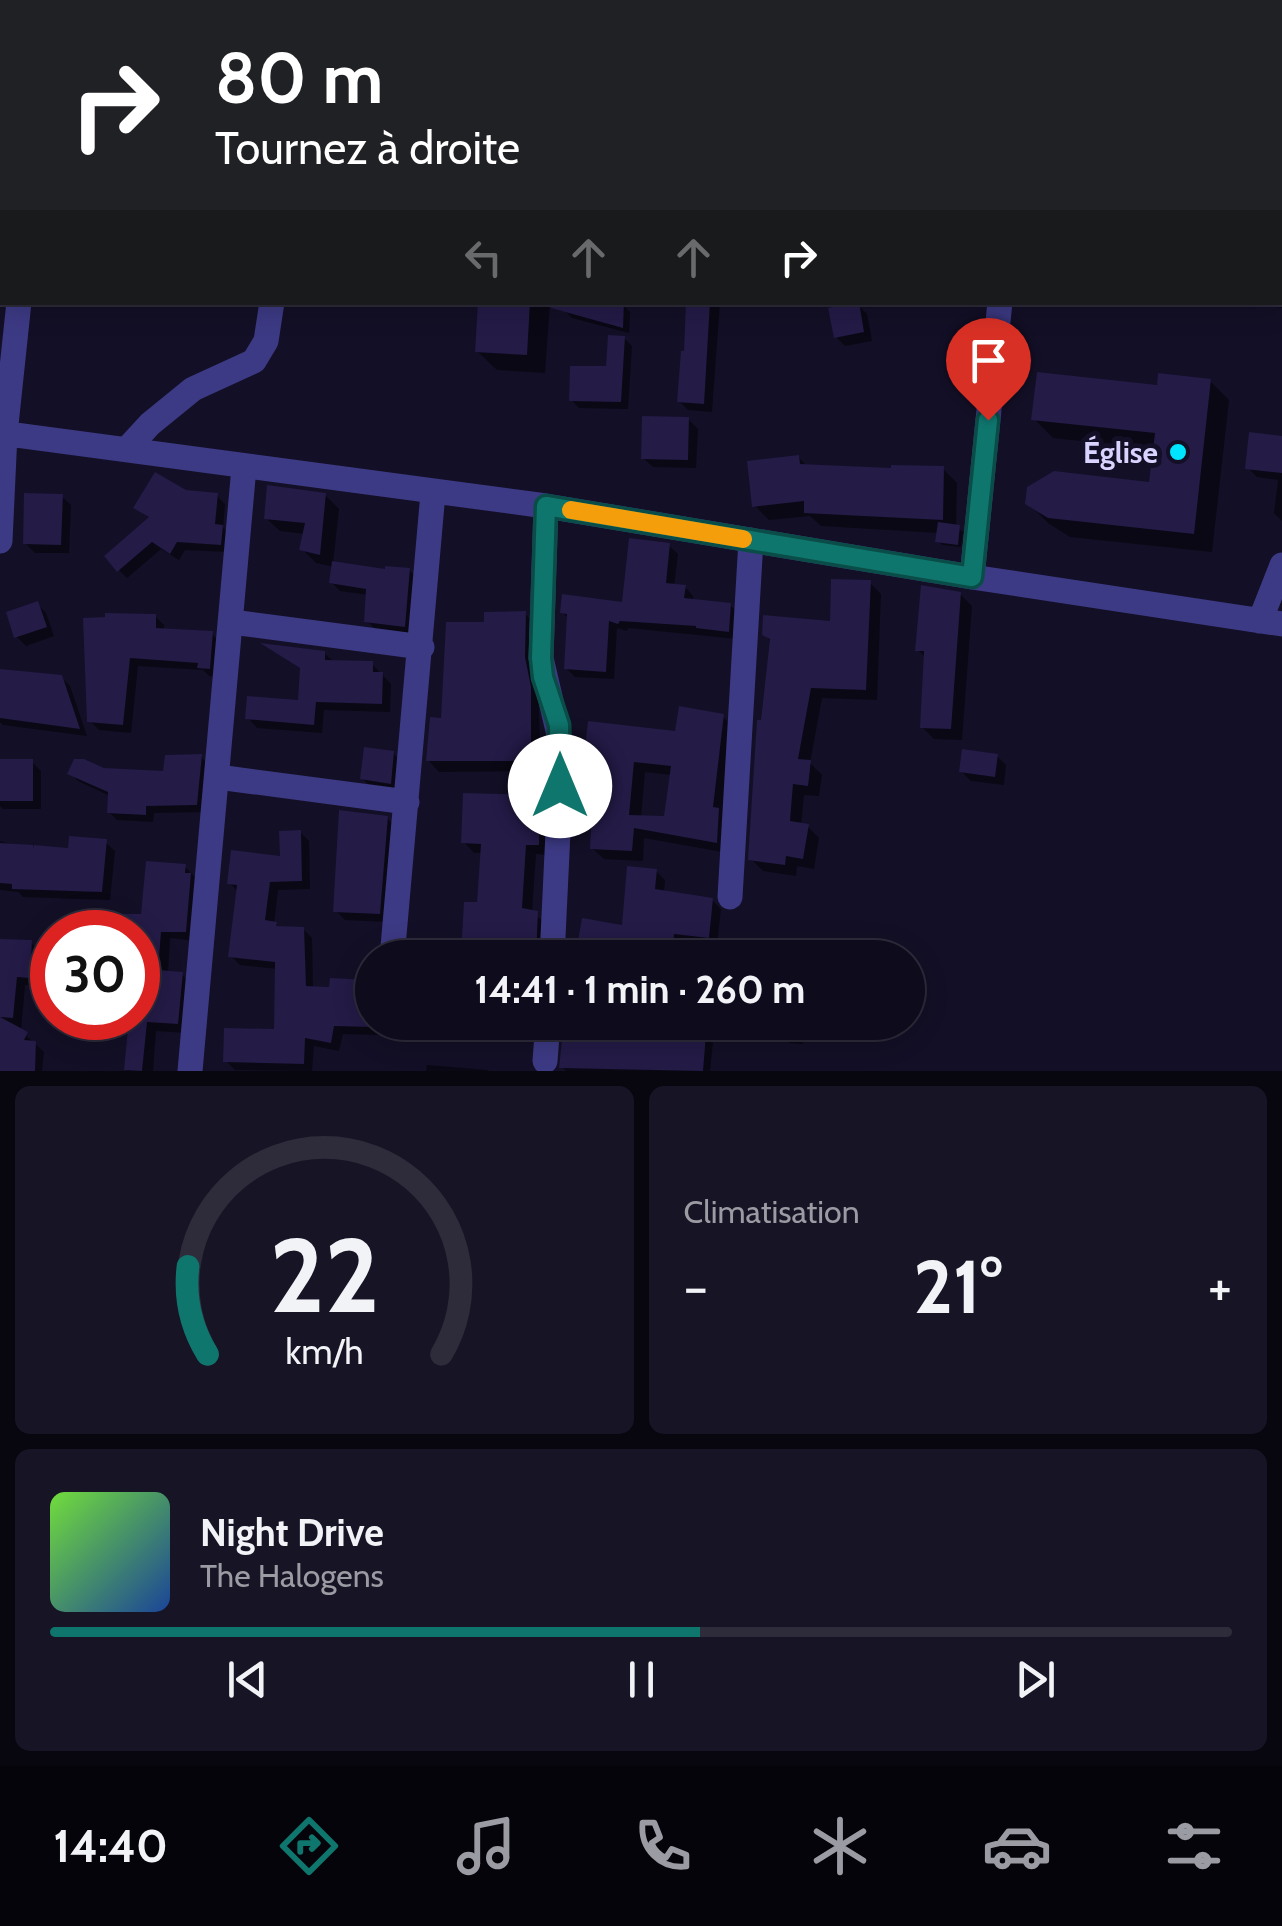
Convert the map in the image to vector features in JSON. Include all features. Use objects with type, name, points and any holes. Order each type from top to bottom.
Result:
[{"type":"street","points":[[0,541],[3,433],[19,305]]},
{"type":"street","points":[[127,449],[192,389],[254,360],[266,341],[272,305]]},
{"type":"street","points":[[972,577],[1000,305]]},
{"type":"street","points":[[3,433],[546,506],[1271,622],[1282,565]]},
{"type":"street","points":[[190,1071],[244,467]]},
{"type":"street","points":[[394,940],[433,493]]},
{"type":"street","points":[[546,506],[541,658],[562,748],[553,940]]},
{"type":"street","points":[[730,898],[751,540]]},
{"type":"street","points":[[232,622],[422,647]]},
{"type":"street","points":[[218,777],[407,802]]},
{"type":"street","points":[[545,1061],[547,1040]]},
{"type":"building","points":[[478,305],[530,305],[527,355],[475,352]]},
{"type":"building","points":[[624,305],[623,328],[551,308]]},
{"type":"building","points":[[686,305],[710,305],[704,404],[677,402]]},
{"type":"building","points":[[860,305],[864,332],[834,338],[828,308]]},
{"type":"building","points":[[608,335],[625,336],[621,402],[569,401],[570,366],[606,366]]},
{"type":"building","name":"Église","points":[[1037,372],[1157,385],[1158,373],[1211,379],[1194,534],[1048,518],[1025,504],[1027,487],[1054,471],[1149,482],[1155,433],[1031,420]]},
{"type":"building","points":[[642,416],[689,417],[688,460],[641,459]]},
{"type":"building","points":[[1249,432],[1282,436],[1282,473],[1245,469]]},
{"type":"building","points":[[799,455],[800,464],[944,466],[943,520],[804,513],[804,501],[752,507],[747,461]]},
{"type":"building","points":[[155,472],[186,490],[218,493],[215,524],[223,525],[221,545],[177,542],[170,554],[152,542],[117,572],[104,556],[149,517],[133,508]]},
{"type":"building","points":[[267,485],[326,493],[320,555],[299,550],[305,523],[264,519]]},
{"type":"building","points":[[24,493],[63,494],[61,545],[23,544]]},
{"type":"building","points":[[938,522],[960,525],[958,545],[935,542]]},
{"type":"building","points":[[629,538],[670,543],[666,583],[686,585],[684,598],[731,603],[729,632],[609,621],[606,672],[564,669],[567,614],[560,613],[562,594],[622,602]]},
{"type":"building","points":[[332,561],[385,569],[410,568],[405,627],[364,622],[366,589],[329,583]]},
{"type":"building","points":[[831,579],[871,580],[866,690],[811,688],[798,759],[811,760],[808,786],[793,784],[790,821],[809,824],[803,859],[786,856],[785,865],[748,860],[757,720],[761,720],[770,639],[762,635],[763,615],[830,621]]},
{"type":"building","points":[[921,585],[961,592],[951,729],[920,728],[924,651],[915,651]]},
{"type":"building","points":[[38,601],[47,627],[14,638],[6,612]]},
{"type":"building","points":[[526,611],[531,761],[426,761],[430,717],[441,718],[446,622],[484,622],[484,612]]},
{"type":"building","points":[[105,613],[156,614],[156,628],[213,631],[210,669],[197,668],[198,663],[130,658],[123,725],[87,722],[83,618],[105,617]]},
{"type":"building","points":[[260,643],[325,651],[325,660],[373,661],[373,672],[383,672],[382,704],[316,702],[314,725],[245,719],[247,696],[298,700],[300,668]]},
{"type":"building","points":[[0,669],[62,675],[80,729],[0,718]]},
{"type":"building","points":[[679,706],[724,714],[713,807],[719,808],[717,843],[634,828],[632,851],[590,849],[592,809],[586,808],[590,757],[584,757],[588,721],[675,731]],"holes":[[[634,762],[671,766],[664,816],[629,815]]]},
{"type":"building","points":[[364,747],[394,751],[391,784],[360,779]]},
{"type":"building","points":[[962,749],[998,754],[995,777],[959,772]]},
{"type":"building","points":[[202,754],[197,805],[146,806],[146,815],[107,813],[108,792],[67,774],[74,759],[104,768],[163,771],[165,755]]},
{"type":"building","points":[[0,759],[33,759],[33,801],[0,801]]},
{"type":"building","points":[[463,793],[540,795],[539,845],[526,845],[522,908],[538,911],[537,940],[462,940],[464,902],[477,902],[481,844],[461,843]]},
{"type":"building","points":[[339,810],[388,816],[380,914],[333,912]]},
{"type":"building","points":[[301,830],[302,881],[270,882],[265,920],[277,922],[276,926],[304,927],[306,986],[329,987],[330,978],[355,979],[355,1027],[334,1026],[331,1043],[305,1038],[304,1064],[223,1062],[224,1028],[274,1029],[275,962],[228,957],[237,885],[227,884],[231,850],[280,856],[279,831]]},
{"type":"building","points":[[69,836],[107,839],[102,892],[12,889],[12,884],[0,883],[0,843],[33,845],[33,849],[34,845],[68,848]]},
{"type":"building","points":[[146,861],[186,864],[185,873],[191,873],[186,932],[161,932],[160,945],[160,910],[141,910]]},
{"type":"building","points":[[627,866],[657,869],[655,889],[713,898],[709,938],[674,934],[674,940],[578,940],[582,918],[622,925]]},
{"type":"building","points":[[0,939],[30,940],[30,978],[17,977],[13,1018],[0,1017]]},
{"type":"building","points":[[160,970],[183,972],[178,1024],[160,1023]]},
{"type":"building","points":[[0,1017],[28,1032],[24,1040],[36,1041],[35,1071],[0,1071]]},
{"type":"building","points":[[127,1040],[145,1040],[142,1071],[124,1070]]},
{"type":"building","points":[[562,1040],[706,1040],[703,1071],[559,1068]]},
{"type":"slow traffic","points":[[571,510],[743,539]]},
{"type":"place","name":"Église","points":[[1178,452]]},
{"type":"route","points":[[560,786],[559,725],[541,658],[546,506],[972,577],[988,420]]}]
